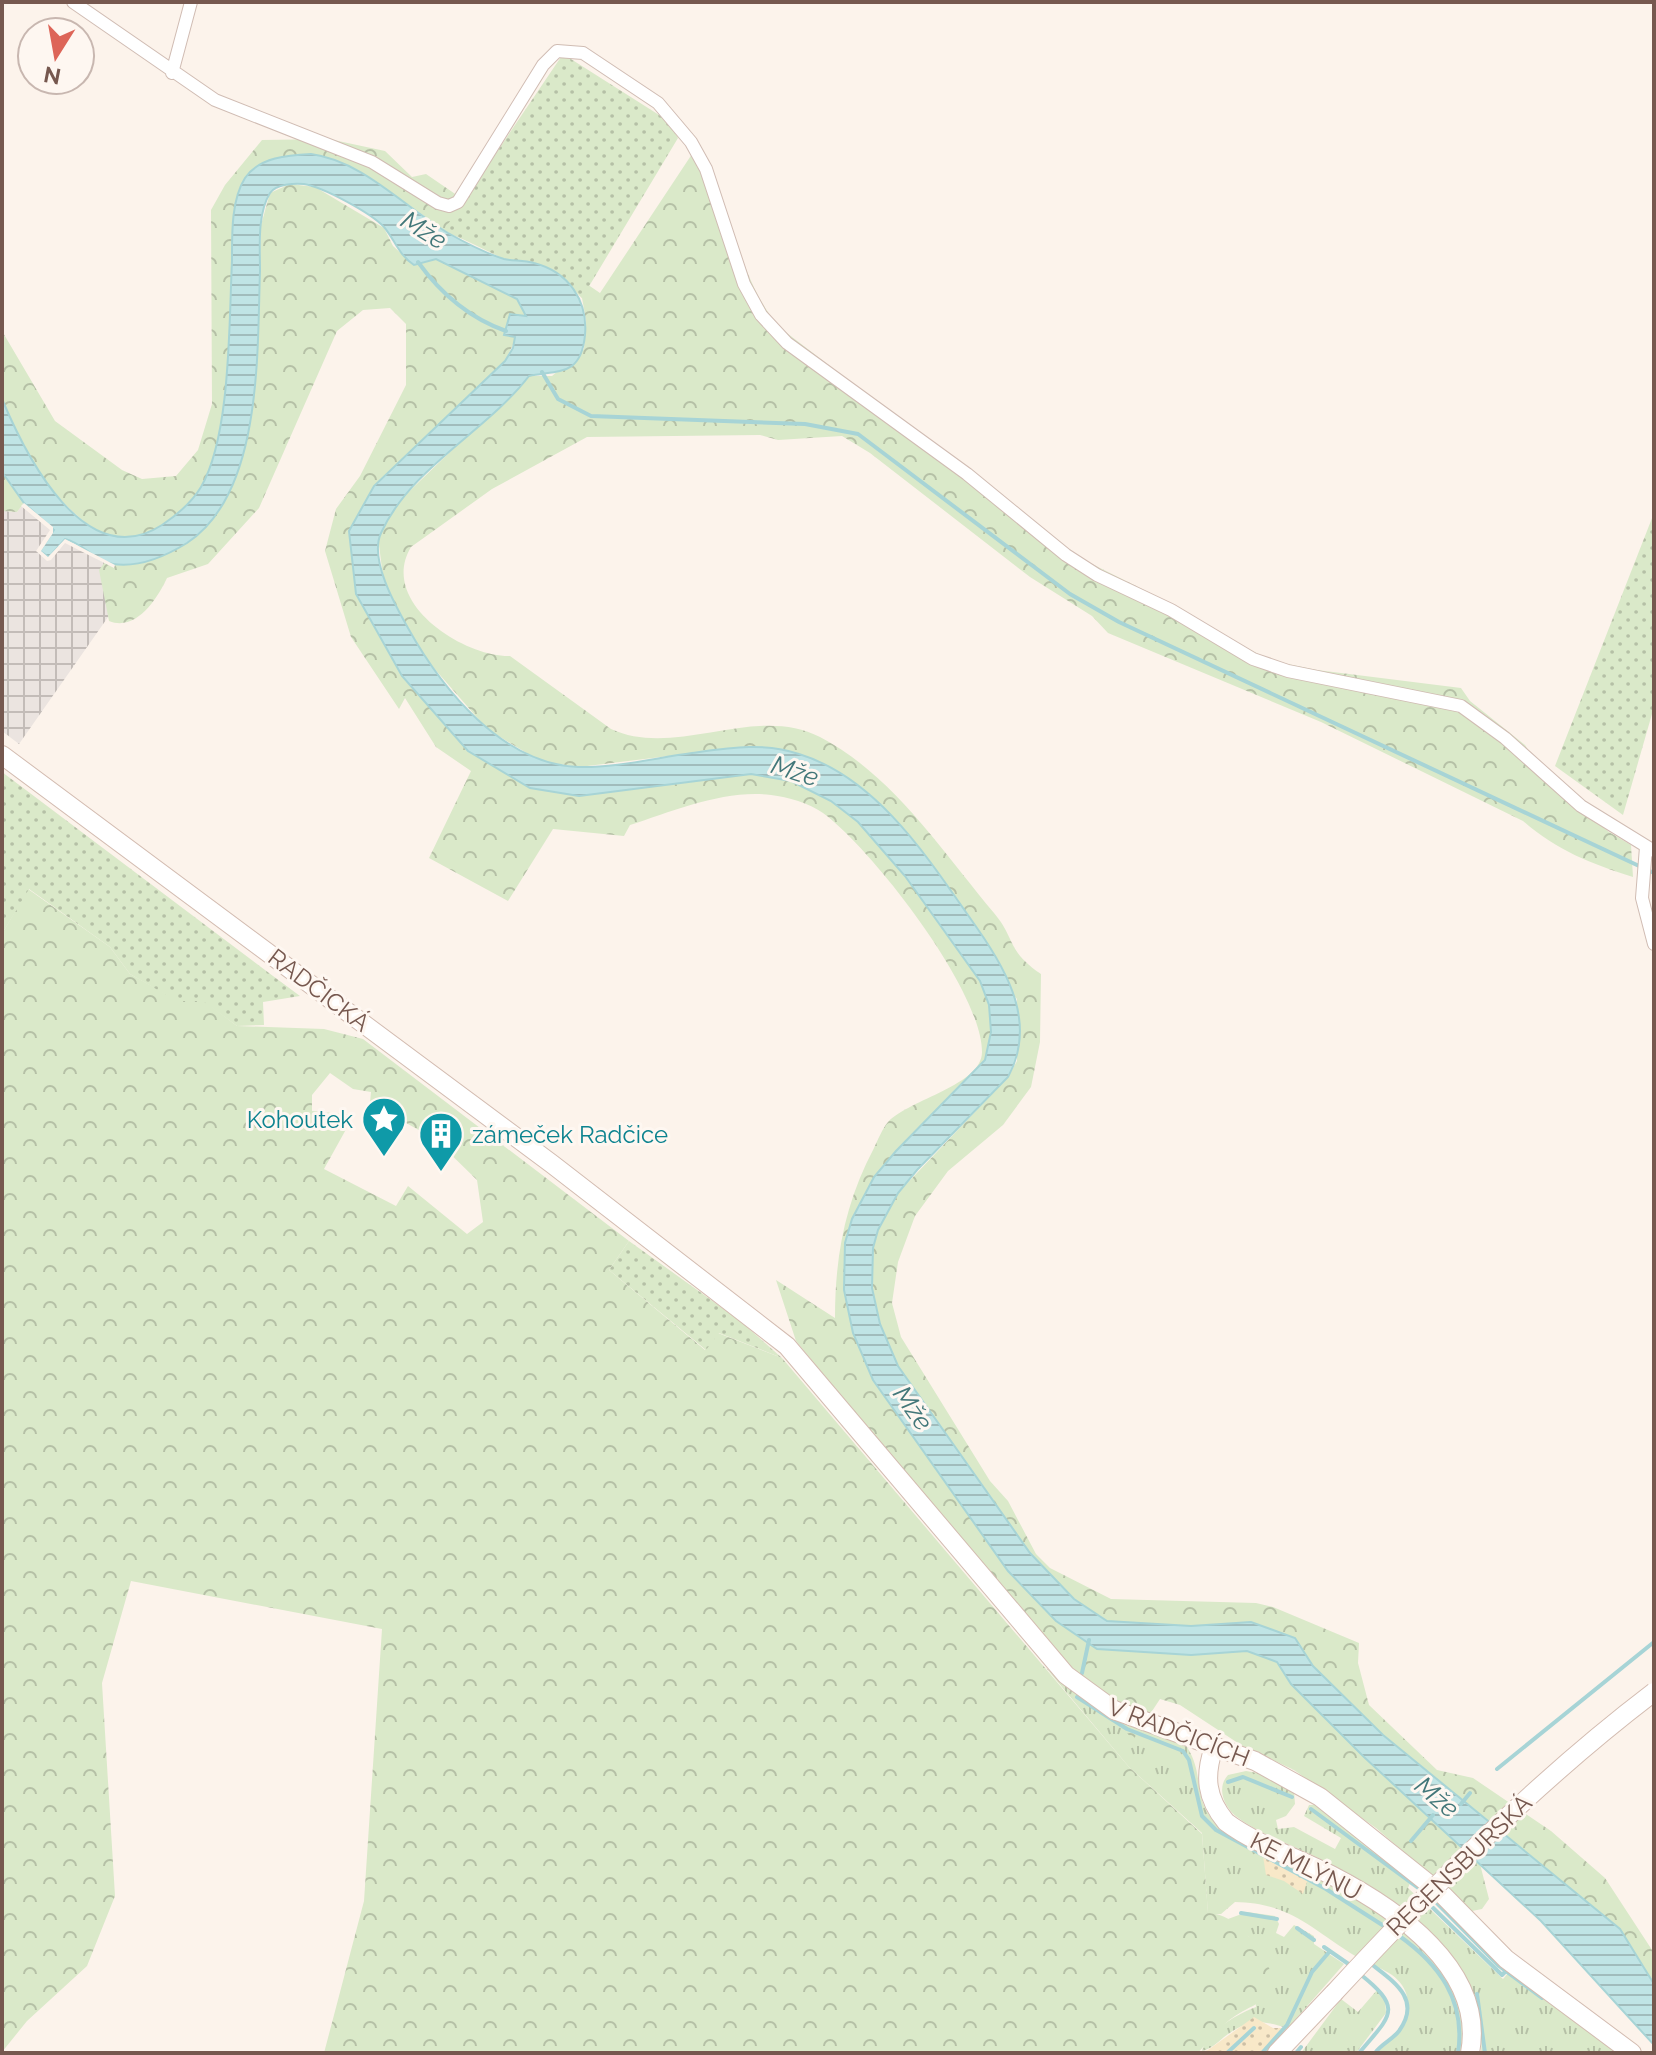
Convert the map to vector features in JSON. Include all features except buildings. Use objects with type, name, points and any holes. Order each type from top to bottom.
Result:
[{"type":"street","points":[[73,2],[215,100],[372,162],[438,203],[449,206],[458,202],[543,65],[557,51],[583,53],[658,103],[691,142],[717,197],[744,284],[761,315],[787,343],[967,474],[1066,555],[1097,575],[1171,610],[1253,659],[1288,671],[1461,706],[1547,773],[1581,806],[1648,853],[1642,898],[1654,944]]},
{"type":"street","points":[[172,73],[191,2]]},
{"type":"street","name":"RADČICKÁ","points":[[2,755],[634,1227]]},
{"type":"street","name":"V RADČICÍCH","points":[[634,1227],[787,1346],[1066,1675],[1114,1710],[1255,1761],[1297,1782],[1347,1815],[1444,1896],[1506,1959],[1632,2053]]},
{"type":"street","name":"REGENSBURSKÁ","points":[[1277,2053],[1493,1829],[1610,1726],[1654,1692]]},
{"type":"street","name":"KE MLÝNU","points":[[1214,1747],[1207,1781],[1213,1804],[1226,1822],[1362,1893],[1441,1956],[1452,1969],[1468,2007],[1470,2053]]},
{"type":"shaded area","points":[[24,503],[65,539],[105,562],[113,610],[19,744],[2,731],[2,511],[17,512]]},
{"type":"green space","points":[[563,54],[667,120],[678,138],[582,298],[561,277],[536,263],[504,259],[444,230]]},
{"type":"green space","points":[[329,139],[385,151],[412,177],[426,174],[600,293],[698,145],[719,191],[743,262],[764,306],[779,327],[1082,559],[1178,607],[1273,661],[1317,670],[1461,688],[1470,701],[1525,745],[1550,785],[1609,832],[1631,845],[1633,877],[1575,855],[1523,821],[1321,722],[1108,633],[1092,616],[1030,577],[870,453],[842,436],[778,440],[760,435],[587,437],[492,489],[411,547],[404,568],[406,587],[415,606],[430,622],[470,647],[510,656],[611,729],[636,737],[662,738],[742,727],[795,728],[820,737],[846,753],[871,772],[915,816],[1001,922],[1022,958],[1041,974],[1040,1042],[1031,1087],[1003,1125],[948,1171],[915,1216],[898,1262],[892,1303],[901,1337],[990,1481],[1008,1501],[1036,1554],[1050,1568],[1111,1599],[1256,1603],[1273,1607],[1359,1643],[1358,1663],[1369,1705],[1437,1770],[1473,1778],[1551,1831],[1605,1878],[1654,1953],[1654,1984],[1620,1929],[1383,1735],[1313,1666],[1295,1638],[1251,1622],[1191,1626],[1107,1621],[1074,1599],[1030,1553],[898,1366],[880,1324],[872,1288],[873,1248],[878,1230],[898,1193],[1008,1077],[1017,1061],[1017,999],[800,754],[751,746],[579,767],[540,761],[487,729],[426,659],[384,585],[378,537],[396,504],[529,376],[552,376],[584,349],[586,320],[582,298],[562,277],[450,234],[370,178],[311,154],[233,221],[226,393],[213,459],[202,486],[187,507],[151,533],[124,540],[112,538],[95,530],[78,516],[44,479],[7,416],[2,398],[2,331],[55,421],[122,470],[142,479],[176,476],[198,450],[212,404],[211,210],[225,185],[262,140]]},
{"type":"green space","points":[[290,184],[315,187],[384,228],[393,246],[414,265],[436,259],[517,299],[527,316],[505,361],[374,486],[349,531],[402,676],[579,796],[751,774],[791,781],[831,801],[858,822],[905,876],[980,981],[989,1005],[991,1032],[985,1060],[874,1177],[844,1290],[1097,1649],[1191,1655],[1247,1651],[1277,1662],[1291,1684],[1364,1757],[1480,1864],[1489,1899],[1482,1909],[1472,1911],[1376,1828],[1294,1770],[1241,1745],[1180,1705],[1160,1699],[1133,1740],[916,1488],[796,1341],[776,1280],[835,1318],[837,1273],[849,1210],[882,1131],[898,1114],[970,1074],[979,1064],[982,1052],[977,1025],[945,959],[895,888],[844,831],[805,803],[754,794],[718,798],[682,808],[630,825],[624,836],[553,829],[508,901],[429,858],[471,771],[436,747],[405,698],[399,709],[351,637],[325,551],[336,509],[360,476],[406,385],[406,324],[390,308],[363,310],[337,331],[259,508],[208,564],[167,578],[158,595],[137,618],[119,623],[109,621],[99,570],[105,562],[116,564],[139,560],[196,537],[256,377],[261,225],[270,193]]},
{"type":"green space","points":[[2,472],[24,503],[17,512],[2,511]]},
{"type":"green space","points":[[1654,513],[1654,707],[1623,815],[1555,766]]},
{"type":"green space","points":[[2,772],[300,996],[263,1002],[264,1025],[237,1026],[203,1001],[177,1001],[130,974],[110,947],[29,889],[2,934]]},
{"type":"green space","points":[[28,889],[110,947],[130,974],[177,1000],[203,1000],[237,1026],[324,1029],[363,1039],[629,1241],[609,1270],[705,1350],[718,1333],[782,1358],[1129,1767],[1202,1834],[1208,1913],[1219,1915],[1239,1927],[1262,1955],[1273,1976],[1263,1998],[1224,2024],[1198,2053],[324,2053],[364,1901],[382,1629],[131,1581],[102,1683],[115,1896],[87,1966],[27,2021],[2,2052],[2,934]],"holes":[[[330,1073],[353,1089],[371,1092],[370,1103],[435,1139],[477,1180],[483,1222],[467,1234],[408,1186],[396,1206],[324,1169],[354,1115],[312,1111],[312,1095]]]},
{"type":"green space","points":[[629,1241],[739,1320],[782,1358],[719,1333],[706,1350],[609,1270]]},
{"type":"green space","points":[[1046,1668],[1083,1699],[1187,1747],[1207,1812],[1228,1834],[1332,1885],[1370,1906],[1404,1931],[1432,1958],[1453,1988],[1463,2022],[1461,2053],[1377,2053],[1406,2020],[1406,1993],[1392,1975],[1357,1957],[1300,1920],[1272,1907],[1235,1902],[1221,1914],[1208,1914],[1202,1833],[1129,1767]]},
{"type":"green space","points":[[1246,1771],[1258,1773],[1294,1791],[1295,1804],[1286,1816],[1276,1820],[1278,1829],[1294,1827],[1335,1849],[1341,1838],[1304,1816],[1309,1805],[1317,1805],[1412,1878],[1408,1888],[1503,1979],[1510,1971],[1619,2053],[1481,2053],[1480,2017],[1470,1985],[1453,1957],[1430,1931],[1375,1889],[1237,1817],[1225,1803],[1222,1791],[1224,1780],[1228,1775]]},
{"type":"green space","points":[[1247,1912],[1275,1916],[1279,1924],[1276,1933],[1284,1937],[1294,1925],[1314,1936],[1314,1944],[1344,1964],[1288,2028],[1255,2022],[1233,2031],[1202,2051],[1216,2031],[1256,2007],[1249,1937],[1228,1919]]},
{"type":"green space","points":[[1377,1990],[1385,1998],[1386,2013],[1356,2053],[1301,2053],[1341,1999],[1358,2012]]},
{"type":"sand","points":[[1263,1856],[1308,1879],[1303,1894],[1284,1881],[1266,1875]]},
{"type":"sand","points":[[1254,2017],[1273,2028],[1288,2028],[1266,2053],[1198,2053],[1208,2050]]},
{"type":"water","name":"Mže","points":[[311,154],[330,158],[365,175],[431,222],[475,247],[504,259],[534,263],[557,273],[574,290],[583,311],[583,348],[574,364],[567,369],[529,376],[492,415],[411,488],[381,533],[378,556],[391,595],[422,651],[457,698],[500,738],[524,753],[550,763],[578,767],[606,766],[719,749],[759,747],[786,750],[828,766],[855,783],[901,826],[941,877],[999,962],[1015,999],[1019,1018],[1020,1038],[1016,1057],[1008,1077],[898,1193],[878,1230],[873,1248],[872,1288],[880,1324],[898,1366],[1030,1553],[1074,1599],[1107,1621],[1191,1626],[1251,1622],[1295,1638],[1313,1666],[1383,1735],[1620,1929],[1654,1984],[1654,2045],[1541,1921],[1364,1757],[1291,1684],[1277,1662],[1247,1651],[1191,1655],[1097,1649],[1056,1621],[1008,1571],[873,1380],[853,1333],[844,1290],[845,1243],[852,1219],[874,1177],[985,1060],[991,1032],[989,1005],[980,981],[905,876],[858,822],[831,801],[791,781],[751,774],[579,796],[530,788],[468,751],[402,676],[356,594],[349,531],[374,486],[505,361],[515,337],[504,335],[510,314],[526,316],[517,299],[436,259],[414,265],[378,221],[334,195],[304,184],[277,188],[266,201],[261,221],[258,340],[251,418],[243,456],[230,491],[212,520],[187,543],[142,563],[123,565],[106,562],[65,539],[49,557],[40,551],[54,530],[24,503],[2,472],[2,399],[26,450],[43,477],[62,502],[84,522],[108,534],[134,536],[173,517],[201,487],[218,438],[227,377],[233,218],[240,187],[251,171],[266,161]]},
{"type":"pier","points":[[24,503],[53,527],[53,533],[41,551],[48,557],[65,539],[115,565],[114,568],[65,543],[47,561],[36,551],[50,530],[21,506]]},
{"type":"waterway","points":[[418,262],[457,304],[506,331]]},
{"type":"waterway","points":[[542,372],[558,399],[591,416],[805,424],[858,434],[1070,594],[1119,622],[1654,873]]},
{"type":"waterway","points":[[1082,1673],[1089,1640]]},
{"type":"waterway","points":[[1497,1769],[1654,1642]]},
{"type":"waterway","points":[[1077,1697],[1127,1729],[1183,1751],[1189,1760],[1202,1816],[1216,1830],[1326,1889],[1387,1928]]},
{"type":"waterway","points":[[1228,1782],[1243,1777],[1292,1797]]},
{"type":"waterway","name":"Mže","points":[[1461,1804],[1470,1793]]},
{"type":"waterway","points":[[1311,1809],[1425,1893]]},
{"type":"waterway","name":"Mže","points":[[1411,1841],[1433,1815]]},
{"type":"waterway","points":[[1432,1898],[1499,1966],[1542,1998]]},
{"type":"waterway","points":[[1428,1903],[1502,1975],[1506,1971]]},
{"type":"waterway","points":[[1241,1913],[1277,1919]]},
{"type":"waterway","points":[[1297,1928],[1314,1940]]},
{"type":"waterway","points":[[1398,1935],[1426,1958],[1446,1985],[1458,2016],[1458,2053]]},
{"type":"waterway","points":[[1324,1947],[1350,1965]]},
{"type":"waterway","points":[[1262,2053],[1287,2025],[1312,1972],[1330,1951]]},
{"type":"waterway","points":[[1370,1963],[1395,1983],[1406,1999],[1408,2009],[1399,2031],[1375,2053]]},
{"type":"waterway","points":[[1359,2053],[1379,2030],[1388,2012],[1383,1996],[1360,1974]]},
{"type":"waterway","points":[[1477,1994],[1485,2053]]},
{"type":"waterway","points":[[1227,2053],[1254,2028]]},
{"type":"waterway","points":[[1296,2053],[1301,2047]]},
{"type":"place","name":"Kohoutek","points":[[384,1158]]},
{"type":"place","name":"zámeček Radčice","points":[[441,1173]]}]
